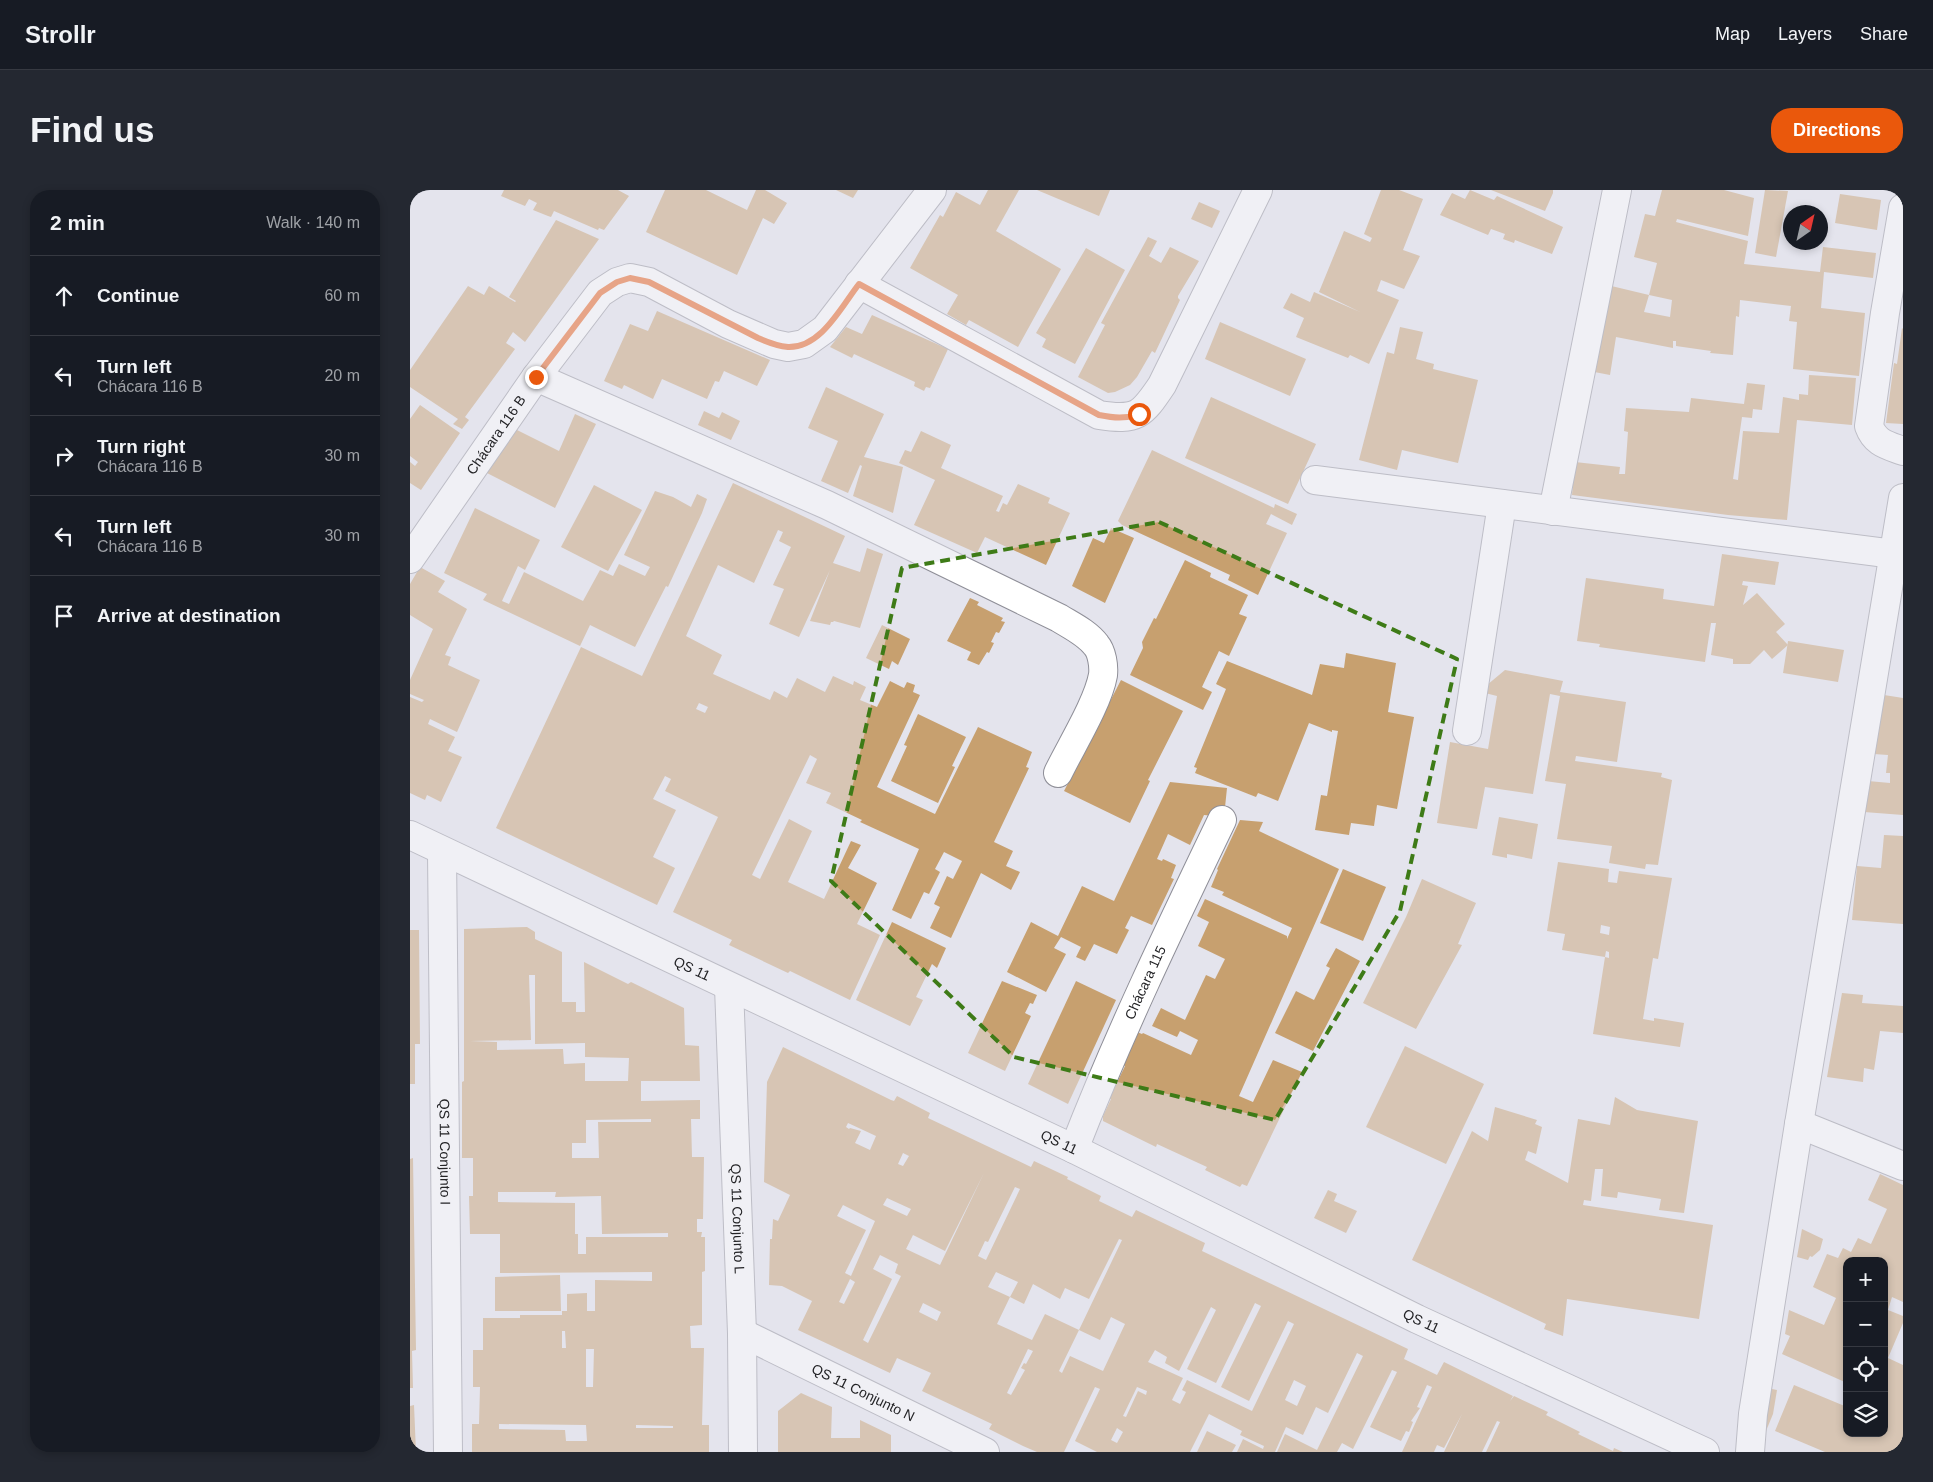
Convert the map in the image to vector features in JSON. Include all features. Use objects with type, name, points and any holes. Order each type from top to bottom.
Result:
[{"type":"street","name":"Chácara 116 B","points":[[410,559],[536,377],[600,293],[617,282],[630,278],[649,282],[758,338],[788,347],[804,344],[825,329],[932,190]]},
{"type":"street","points":[[859,284],[1099,415],[1129,418],[1139,414],[1149,406],[1162,385],[1258,190]]},
{"type":"street","points":[[1553,511],[1617,190]]},
{"type":"street","points":[[1903,208],[1885,313],[1869,426],[1872,434],[1878,441],[1886,446],[1903,450]]},
{"type":"street","points":[[536,377],[827,505],[1059,618],[1086,635],[1098,646],[1102,659],[1103,674],[1094,701],[1058,773]]},
{"type":"street","points":[[1315,480],[1894,554]]},
{"type":"street","points":[[1750,1452],[1753,1414],[1799,1124],[1903,498]]},
{"type":"street","points":[[1467,731],[1502,504]]},
{"type":"street","name":"Chácara 115","points":[[1074,1149],[1091,1105],[1144,984],[1222,820]]},
{"type":"street","name":"QS 11","points":[[410,836],[1074,1149],[1417,1319],[1705,1452]]},
{"type":"street","name":"QS 11 Conjunto I","points":[[442,852],[448,1452]]},
{"type":"street","name":"QS 11 Conjunto L","points":[[729,988],[742,1333],[743,1452]]},
{"type":"street","points":[[1799,1124],[1903,1166]]},
{"type":"street","name":"QS 11 Conjunto N","points":[[742,1333],[985,1452]]},
{"type":"highlighted area","points":[[1159,522],[1457,659],[1400,911],[1275,1120],[1014,1057],[831,881],[902,568]]},
{"type":"building","points":[[504,190],[618,190],[629,196],[604,230],[599,228],[598,230],[554,211],[551,217],[533,210],[537,203],[529,199],[525,206],[501,196]]},
{"type":"building","points":[[665,190],[706,190],[747,210],[756,190],[765,190],[787,203],[774,224],[763,218],[737,275],[646,232]]},
{"type":"building","points":[[836,190],[858,190],[853,198]]},
{"type":"building","points":[[988,190],[1019,190],[996,231],[1061,269],[1018,347],[969,320],[966,325],[947,314],[958,295],[910,268],[940,215],[943,217],[956,192],[980,205]]},
{"type":"building","points":[[1037,190],[1110,190],[1099,216]]},
{"type":"building","points":[[1381,190],[1399,190],[1423,199],[1403,250],[1420,256],[1404,289],[1381,280],[1377,291],[1399,300],[1369,364],[1350,355],[1348,358],[1296,337],[1304,318],[1283,308],[1291,293],[1310,302],[1314,292],[1360,312],[1319,292],[1344,231],[1370,242],[1372,238],[1364,234]]},
{"type":"building","points":[[1470,190],[1494,200],[1497,196],[1563,227],[1552,254],[1515,240],[1514,243],[1503,239],[1505,234],[1491,229],[1488,235],[1440,215],[1452,193],[1465,199]]},
{"type":"building","points":[[1491,190],[1553,190],[1553,193],[1545,211]]},
{"type":"building","points":[[1662,190],[1724,190],[1754,198],[1748,236],[1677,219],[1676,222],[1748,241],[1744,264],[1820,272],[1823,250],[1828,250],[1828,248],[1876,253],[1873,278],[1824,272],[1821,308],[1865,313],[1859,376],[1793,369],[1797,322],[1789,321],[1791,306],[1740,300],[1739,317],[1736,316],[1733,355],[1710,353],[1711,351],[1676,346],[1676,341],[1673,341],[1673,348],[1616,337],[1610,375],[1584,370],[1603,284],[1649,295],[1657,263],[1634,257],[1645,214],[1655,216]],"holes":[[[1649,295],[1672,300],[1670,317],[1644,312]]]},
{"type":"building","points":[[1765,190],[1788,191],[1785,205],[1783,205],[1783,218],[1776,257],[1755,253]]},
{"type":"building","points":[[1840,194],[1881,200],[1877,230],[1835,223]]},
{"type":"building","points":[[1199,202],[1220,211],[1212,228],[1191,219]]},
{"type":"building","points":[[556,220],[599,239],[525,342],[513,332],[506,343],[515,349],[465,417],[469,420],[462,429],[453,424],[458,419],[410,387],[410,370],[468,286],[484,295],[489,286],[516,301],[509,297]]},
{"type":"building","points":[[1148,237],[1157,241],[1149,256],[1161,263],[1170,247],[1199,261],[1178,296],[1180,300],[1155,353],[1152,351],[1137,377],[1130,385],[1108,393],[1078,377],[1105,325],[1101,323]]},
{"type":"building","points":[[1086,248],[1125,270],[1075,364],[1042,347],[1046,339],[1036,333]]},
{"type":"building","points":[[657,311],[770,360],[757,386],[724,371],[719,382],[715,381],[707,399],[662,379],[653,399],[624,385],[622,389],[604,381],[630,324],[648,331]]},
{"type":"building","points":[[872,315],[948,349],[930,388],[926,387],[924,391],[914,386],[915,382],[854,354],[852,358],[830,347],[846,327],[862,334]]},
{"type":"building","points":[[1220,322],[1306,359],[1290,396],[1205,359]]},
{"type":"building","points":[[1400,327],[1423,332],[1416,359],[1434,364],[1433,369],[1478,380],[1458,463],[1402,450],[1397,470],[1359,460],[1387,352],[1394,354]]},
{"type":"building","points":[[1902,328],[1903,424],[1886,423],[1894,363],[1897,364]]},
{"type":"building","points":[[1809,375],[1856,378],[1852,425],[1797,420],[1787,520],[1728,515],[1572,495],[1575,462],[1620,467],[1619,474],[1625,474],[1628,432],[1624,431],[1626,408],[1689,412],[1691,398],[1744,404],[1747,383],[1765,385],[1762,410],[1753,409],[1752,418],[1742,417],[1733,479],[1738,480],[1743,431],[1779,433],[1783,397],[1799,400],[1799,394],[1808,395]]},
{"type":"building","points":[[826,387],[884,414],[864,457],[903,467],[893,513],[853,496],[862,466],[860,465],[848,493],[821,481],[838,441],[808,428]]},
{"type":"building","points":[[1211,397],[1316,444],[1288,504],[1185,458]]},
{"type":"building","points":[[420,405],[460,433],[421,490],[410,483],[410,462],[415,466],[418,462],[410,456],[410,419]]},
{"type":"building","points":[[704,411],[719,418],[722,412],[740,421],[731,440],[698,425]]},
{"type":"building","points":[[575,414],[596,424],[555,508],[485,472],[515,429],[559,451]]},
{"type":"building","points":[[921,431],[951,445],[941,468],[1003,496],[996,511],[999,512],[1003,503],[1007,505],[1018,484],[1050,498],[1048,503],[1070,513],[1046,565],[985,537],[977,553],[914,525],[935,480],[899,463],[905,450],[911,452]]},
{"type":"building","points":[[1152,450],[1274,508],[1275,504],[1297,514],[1292,525],[1271,514],[1266,524],[1287,533],[1258,595],[1228,580],[1230,575],[1122,525],[1118,521]]},
{"type":"building","points":[[733,483],[845,536],[833,563],[860,572],[867,548],[883,554],[860,628],[834,621],[830,625],[810,621],[830,570],[799,637],[769,624],[784,589],[773,585],[791,547],[779,541],[783,532],[778,530],[754,583],[718,565],[686,636],[722,655],[713,674],[770,700],[774,691],[787,698],[797,678],[825,692],[833,676],[853,685],[854,681],[866,687],[860,700],[877,707],[890,681],[904,688],[907,682],[915,685],[913,692],[920,695],[877,787],[935,814],[978,727],[1032,752],[1026,767],[1029,768],[994,842],[1013,851],[1006,866],[1020,872],[1011,890],[981,873],[951,938],[930,928],[940,907],[934,904],[947,876],[953,879],[962,861],[944,852],[935,869],[940,872],[929,894],[924,892],[911,919],[892,910],[919,849],[860,822],[862,820],[826,803],[831,793],[806,783],[817,759],[810,755],[752,875],[760,879],[789,819],[812,831],[788,882],[824,899],[851,841],[861,845],[848,868],[877,883],[857,924],[880,935],[850,1000],[790,971],[788,973],[729,945],[732,940],[673,912],[718,817],[665,791],[671,779],[665,776],[653,799],[676,810],[653,857],[675,868],[657,905],[496,828],[581,647],[642,676]],"holes":[[[699,703],[708,707],[705,713],[696,709]]]},
{"type":"building","points":[[594,485],[642,510],[608,571],[561,547]]},
{"type":"building","points":[[655,491],[673,497],[691,507],[697,494],[707,499],[668,587],[666,586],[635,647],[590,625],[580,646],[483,600],[487,594],[444,573],[475,508],[540,540],[525,570],[518,566],[502,601],[509,604],[524,572],[583,601],[600,570],[613,576],[619,564],[645,576],[650,567],[624,555]]},
{"type":"building","points":[[1111,528],[1134,538],[1105,603],[1072,586],[1093,538],[1104,543]]},
{"type":"building","points":[[1722,554],[1779,562],[1775,585],[1743,581],[1742,585],[1748,586],[1743,605],[1757,593],[1785,624],[1776,632],[1788,645],[1772,659],[1764,650],[1750,664],[1733,664],[1733,659],[1711,655],[1716,623],[1711,623],[1705,662],[1599,647],[1600,644],[1577,641],[1586,578],[1664,589],[1663,599],[1714,606]]},
{"type":"building","points":[[1185,560],[1211,573],[1210,577],[1248,595],[1239,614],[1247,617],[1229,656],[1219,651],[1202,687],[1212,692],[1203,710],[1130,675],[1143,648],[1142,642],[1154,618],[1156,619]]},
{"type":"building","points":[[420,567],[445,581],[438,592],[467,609],[445,655],[451,657],[448,665],[480,680],[457,732],[430,719],[428,724],[455,737],[448,751],[462,757],[441,802],[427,795],[425,800],[410,793],[410,697],[422,702],[424,700],[410,694],[410,680],[433,629],[410,615],[410,584]]},
{"type":"building","points":[[970,598],[979,602],[977,605],[1003,618],[1001,621],[1005,622],[999,633],[996,632],[991,642],[994,643],[989,653],[987,652],[979,665],[967,660],[971,652],[947,641]]},
{"type":"building","points":[[882,625],[910,639],[898,665],[892,661],[889,669],[866,658]]},
{"type":"building","points":[[1788,641],[1844,650],[1838,682],[1783,673]]},
{"type":"building","points":[[1346,653],[1396,663],[1388,712],[1414,717],[1397,809],[1377,805],[1374,826],[1351,823],[1349,835],[1315,830],[1321,795],[1327,796],[1338,731],[1332,730],[1332,732],[1309,723],[1278,801],[1258,793],[1256,797],[1195,773],[1197,768],[1194,767],[1226,689],[1216,684],[1227,661],[1312,695],[1320,664],[1344,668]]},
{"type":"building","points":[[1505,670],[1563,681],[1560,692],[1626,702],[1617,762],[1576,756],[1575,761],[1662,773],[1661,777],[1672,780],[1658,865],[1646,864],[1645,869],[1609,863],[1612,846],[1557,839],[1566,784],[1545,781],[1560,696],[1550,694],[1533,794],[1485,787],[1477,829],[1437,823],[1450,742],[1488,749],[1497,696],[1481,692],[1481,690]]},
{"type":"building","points":[[1121,680],[1183,711],[1148,780],[1150,781],[1130,823],[1064,791]]},
{"type":"building","points":[[1884,695],[1903,698],[1903,815],[1864,812],[1868,781],[1890,783],[1890,773],[1886,773],[1888,755],[1874,754]]},
{"type":"building","points":[[918,714],[966,737],[952,766],[955,767],[938,803],[891,781],[907,746],[904,745]]},
{"type":"building","points":[[1170,782],[1227,788],[1224,817],[1204,815],[1190,845],[1168,834],[1157,859],[1162,861],[1163,859],[1176,865],[1171,878],[1174,879],[1152,925],[1131,916],[1125,928],[1129,930],[1117,954],[1094,944],[1085,961],[1076,957],[1081,947],[1061,937],[1054,948],[1066,954],[1046,992],[1007,972],[1031,922],[1058,936],[1082,886],[1114,901]]},
{"type":"building","points":[[1499,817],[1538,824],[1532,859],[1507,854],[1507,858],[1492,855]]},
{"type":"building","points":[[1240,820],[1263,822],[1259,831],[1339,869],[1239,1096],[1253,1102],[1273,1060],[1302,1072],[1247,1186],[1242,1184],[1240,1187],[1205,1170],[1207,1167],[1157,1144],[1156,1147],[1103,1121],[1103,1116],[1125,1066],[1117,1063],[1132,1030],[1143,1033],[1191,1055],[1198,1040],[1180,1031],[1177,1037],[1152,1026],[1161,1008],[1185,1020],[1206,975],[1215,979],[1225,959],[1198,946],[1209,922],[1197,916],[1205,899],[1287,936],[1287,939],[1292,928],[1222,895],[1224,892],[1211,887],[1217,869]]},
{"type":"building","points":[[1884,835],[1903,836],[1903,924],[1852,920],[1857,866],[1881,868]]},
{"type":"building","points":[[1558,862],[1609,869],[1608,882],[1617,883],[1619,871],[1672,878],[1658,959],[1653,958],[1643,1019],[1654,1021],[1654,1018],[1684,1023],[1680,1047],[1593,1034],[1605,957],[1562,950],[1565,934],[1547,931]],"holes":[[[1601,925],[1610,927],[1609,935],[1600,933]],[[1606,951],[1609,952],[1609,958],[1605,957]]]},
{"type":"building","points":[[1343,869],[1386,887],[1363,941],[1320,923]]},
{"type":"building","points":[[1422,879],[1476,903],[1458,944],[1462,945],[1416,1029],[1363,1003],[1406,917]]},
{"type":"building","points":[[892,922],[946,948],[937,968],[932,964],[916,997],[923,1000],[910,1026],[856,1000]]},
{"type":"building","points":[[527,927],[535,932],[535,939],[562,952],[562,1002],[576,1002],[576,1012],[585,1012],[584,962],[628,984],[631,982],[684,1008],[685,1045],[699,1046],[700,1081],[641,1081],[641,1101],[700,1100],[700,1119],[691,1119],[692,1157],[704,1157],[703,1219],[697,1219],[697,1232],[702,1232],[701,1237],[705,1237],[705,1271],[702,1272],[702,1325],[690,1326],[691,1348],[704,1348],[702,1425],[709,1425],[709,1452],[472,1452],[472,1424],[479,1424],[480,1387],[473,1387],[473,1350],[483,1350],[483,1318],[520,1318],[520,1315],[562,1315],[562,1311],[567,1311],[567,1294],[587,1293],[587,1311],[595,1311],[595,1280],[652,1281],[652,1272],[500,1273],[500,1234],[470,1234],[469,1196],[473,1196],[473,1158],[462,1158],[464,929]],"holes":[[[529,975],[535,975],[535,1044],[585,1043],[585,1057],[629,1058],[628,1081],[585,1081],[585,1063],[564,1064],[563,1049],[497,1050],[497,1042],[470,1041],[531,1040]],[[651,1119],[651,1122],[598,1122],[599,1158],[572,1158],[572,1143],[586,1143],[586,1120]],[[498,1192],[556,1192],[555,1197],[601,1196],[602,1234],[668,1233],[668,1237],[586,1237],[586,1254],[578,1254],[578,1234],[575,1234],[575,1203],[498,1202]],[[562,1331],[565,1331],[566,1348],[562,1348]],[[586,1349],[594,1349],[593,1387],[586,1387]],[[499,1424],[586,1425],[587,1441],[566,1441],[565,1430],[499,1429]],[[636,1425],[673,1426],[673,1428],[636,1428]]]},
{"type":"building","points":[[410,930],[419,930],[420,1044],[415,1044],[415,1084],[410,1084]]},
{"type":"building","points":[[1336,948],[1360,961],[1313,1051],[1275,1033],[1296,991],[1314,1000],[1330,968],[1326,966]]},
{"type":"building","points":[[1002,981],[1037,995],[1033,1004],[1030,1003],[1025,1013],[1031,1016],[1005,1071],[968,1053]]},
{"type":"building","points":[[1076,981],[1116,1000],[1068,1104],[1028,1084]]},
{"type":"building","points":[[1842,993],[1863,995],[1862,1003],[1903,1006],[1903,1033],[1880,1031],[1874,1070],[1864,1068],[1863,1082],[1827,1077]]},
{"type":"building","points":[[1405,1046],[1484,1084],[1446,1164],[1366,1127]]},
{"type":"building","points":[[783,1047],[891,1100],[894,1101],[897,1096],[930,1113],[928,1118],[1031,1167],[1034,1161],[1068,1177],[1067,1179],[1101,1196],[1099,1201],[1132,1217],[1136,1210],[1205,1243],[1202,1251],[1408,1349],[1404,1359],[1437,1375],[1444,1362],[1513,1396],[1510,1401],[1514,1396],[1548,1412],[1546,1415],[1580,1432],[1578,1434],[1613,1451],[1614,1448],[1623,1452],[1486,1452],[1500,1422],[1497,1421],[1482,1452],[1444,1452],[1462,1414],[1444,1448],[1437,1445],[1434,1452],[1402,1452],[1432,1387],[1427,1385],[1417,1407],[1420,1408],[1411,1421],[1413,1422],[1409,1432],[1406,1431],[1401,1441],[1370,1427],[1397,1372],[1392,1370],[1353,1449],[1342,1443],[1337,1452],[1277,1452],[1285,1434],[1317,1450],[1363,1356],[1357,1353],[1328,1413],[1316,1407],[1303,1435],[1286,1427],[1275,1452],[1237,1452],[1243,1439],[1263,1449],[1264,1446],[1240,1435],[1242,1431],[1209,1414],[1190,1452],[1097,1452],[1075,1441],[1100,1389],[1095,1387],[1064,1452],[1037,1452],[1023,1446],[989,1429],[992,1424],[922,1391],[931,1373],[897,1358],[890,1373],[798,1330],[812,1301],[782,1286],[769,1285],[770,1239],[772,1239],[773,1219],[778,1221],[790,1195],[764,1182],[767,1082]],"holes":[[[848,1123],[876,1136],[870,1150],[855,1143],[861,1131],[846,1127]],[[903,1153],[909,1156],[903,1166],[898,1164]],[[984,1173],[940,1265],[906,1249],[913,1235],[945,1251]],[[1015,1187],[1020,1189],[986,1260],[978,1256],[985,1241],[988,1242]],[[887,1198],[911,1209],[907,1216],[883,1205]],[[843,1205],[875,1221],[851,1276],[845,1273],[866,1230],[837,1216]],[[1119,1239],[1122,1240],[1079,1330],[1045,1314],[1032,1340],[997,1324],[1010,1297],[1024,1304],[1033,1284],[1060,1299],[1065,1288],[1089,1299]],[[880,1255],[898,1264],[895,1273],[901,1276],[868,1343],[863,1340],[892,1279],[873,1269]],[[996,1272],[1018,1282],[1010,1297],[988,1287]],[[850,1279],[855,1282],[844,1304],[839,1302]],[[923,1303],[941,1312],[937,1321],[919,1312]],[[1255,1303],[1261,1306],[1221,1387],[1249,1401],[1288,1321],[1294,1324],[1252,1411],[1187,1380],[1182,1390],[1186,1392],[1180,1404],[1172,1400],[1183,1378],[1148,1362],[1155,1350],[1167,1357],[1165,1363],[1179,1371],[1211,1307],[1216,1310],[1187,1369],[1216,1383]],[[1111,1317],[1125,1324],[1103,1371],[1070,1356],[1062,1373],[1059,1371],[1079,1330],[1100,1340]],[[1028,1349],[1033,1351],[1026,1364],[1024,1363],[1021,1368],[1025,1370],[1011,1395],[1007,1393]],[[1294,1380],[1306,1386],[1297,1406],[1285,1400]],[[1137,1387],[1147,1391],[1146,1395],[1138,1391],[1126,1417],[1123,1416]],[[1117,1428],[1123,1432],[1117,1443],[1111,1440]]]},
{"type":"building","points":[[1615,1097],[1637,1110],[1698,1121],[1684,1213],[1659,1210],[1661,1199],[1618,1192],[1617,1198],[1601,1196],[1603,1169],[1595,1169],[1591,1201],[1584,1200],[1583,1205],[1713,1225],[1699,1319],[1567,1299],[1563,1336],[1544,1329],[1546,1324],[1412,1260],[1472,1131],[1488,1141],[1495,1107],[1537,1120],[1535,1124],[1542,1127],[1536,1154],[1528,1151],[1525,1160],[1568,1183],[1578,1119],[1610,1125]]},
{"type":"building","points":[[413,1158],[416,1350],[412,1351],[413,1388],[410,1388],[410,1159]]},
{"type":"building","points":[[1880,1174],[1903,1185],[1903,1302],[1892,1297],[1888,1310],[1888,1257],[1843,1257],[1843,1381],[1782,1354],[1790,1336],[1785,1334],[1789,1310],[1824,1325],[1836,1298],[1813,1287],[1827,1254],[1838,1258],[1843,1248],[1851,1252],[1858,1238],[1871,1244],[1887,1209],[1868,1200]]},
{"type":"building","points":[[1328,1190],[1337,1194],[1334,1201],[1357,1211],[1346,1233],[1314,1218]]},
{"type":"building","points":[[1802,1229],[1823,1239],[1820,1250],[1812,1257],[1810,1256],[1808,1260],[1797,1257]]},
{"type":"building","points":[[560,1275],[561,1311],[495,1311],[495,1277]]},
{"type":"building","points":[[1888,1310],[1903,1316],[1903,1323],[1888,1358]]},
{"type":"building","points":[[1888,1358],[1903,1365],[1903,1452],[1825,1452],[1775,1431],[1794,1385],[1843,1405],[1843,1437],[1888,1437]]},
{"type":"building","points":[[1757,1386],[1777,1390],[1773,1414],[1766,1431],[1750,1427]]},
{"type":"building","points":[[801,1393],[832,1407],[831,1438],[860,1438],[860,1420],[891,1435],[891,1452],[778,1452],[778,1411]]},
{"type":"building","points":[[414,1405],[416,1452],[410,1452],[410,1406]]},
{"type":"building","points":[[1207,1431],[1236,1445],[1232,1452],[1197,1452]]},
{"type":"route","points":[[536,377],[600,293],[617,282],[630,278],[649,282],[728,324],[758,338],[788,347],[804,344],[825,329],[859,284],[1099,415],[1129,418],[1139,414]]}]
